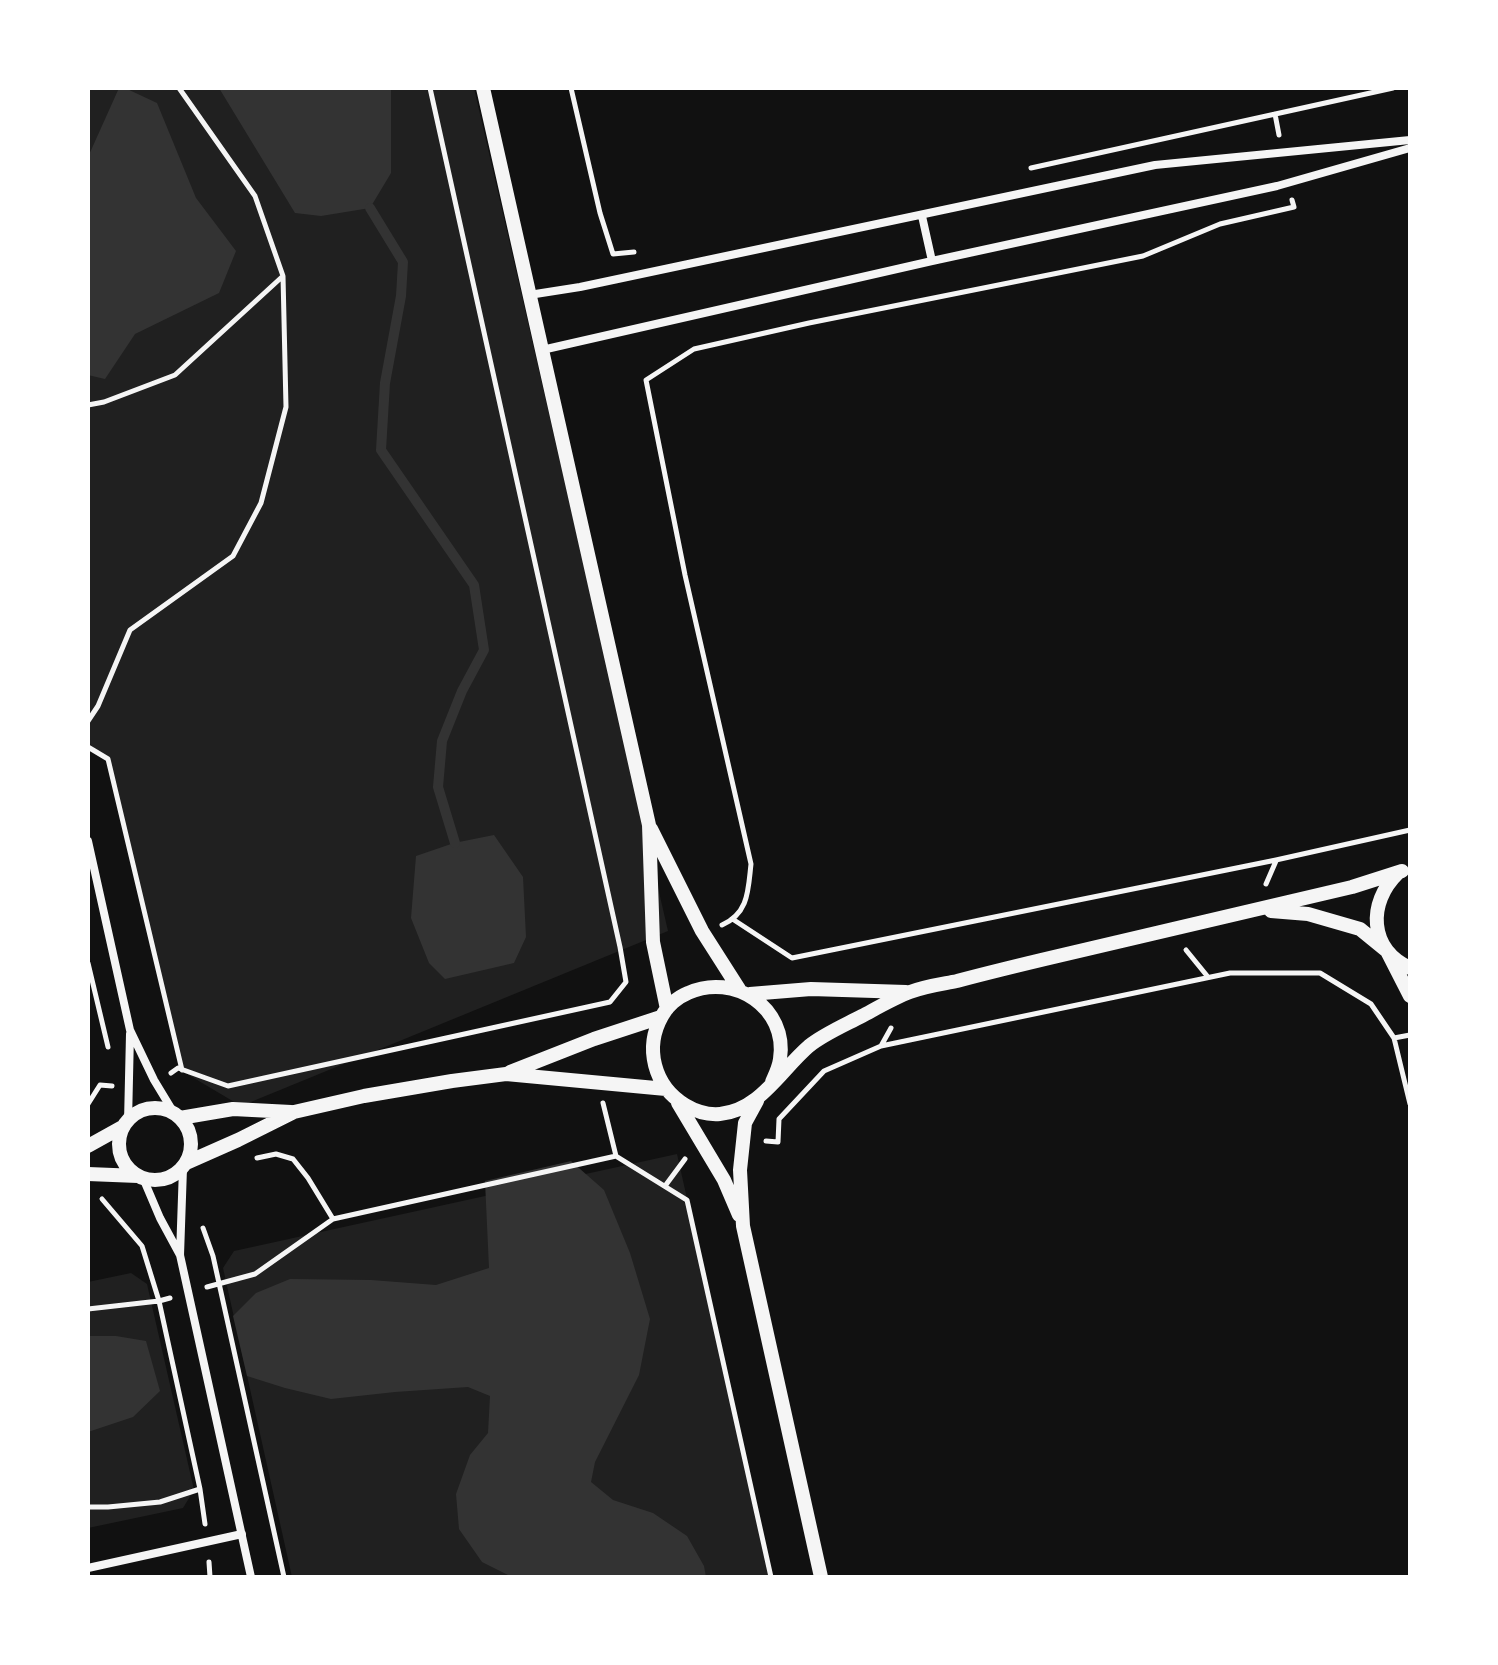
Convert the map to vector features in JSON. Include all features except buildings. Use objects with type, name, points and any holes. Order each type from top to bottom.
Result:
[{"type":"street","points":[[483,88],[649,825],[653,942],[664,1013]]},
{"type":"street","points":[[529,295],[922,216],[1155,165],[1410,140]]},
{"type":"street","points":[[542,350],[1289,183],[1410,148]]},
{"type":"street","points":[[922,216],[932,261]]},
{"type":"street","points":[[649,825],[702,931],[744,992],[768,1012],[779,1034],[780,1059],[772,1082]]},
{"type":"street","points":[[88,841],[130,1030],[154,1080],[187,1128],[191,1139],[191,1151],[184,1165],[175,1175],[165,1179],[88,1174]]},
{"type":"street","points":[[821,1577],[743,1226],[740,1170],[745,1123],[772,1082],[811,1045],[910,992],[1352,887],[1406,869]]},
{"type":"street","points":[[1406,869],[1389,883],[1380,899],[1376,917],[1379,935],[1410,996]]},
{"type":"street","points":[[1255,910],[1308,914],[1360,929],[1400,964],[1410,968]]},
{"type":"street","points":[[743,1226],[724,1180],[654,1067],[652,1041],[664,1013],[682,996],[700,987],[719,985],[744,992],[811,989],[910,992]]},
{"type":"street","points":[[506,1074],[664,1013]]},
{"type":"street","points":[[130,1030],[126,1124],[120,1137],[120,1148],[123,1160],[141,1177],[180,1255]]},
{"type":"street","points":[[184,1165],[294,1112],[364,1096],[506,1074],[670,1094],[694,1111],[717,1114],[738,1111],[758,1100]]},
{"type":"street","points":[[88,1146],[144,1110],[155,1108],[177,1116],[233,1109],[294,1112]]},
{"type":"street","points":[[184,1165],[180,1255],[251,1577]]},
{"type":"street","points":[[88,1568],[242,1534]]},
{"type":"path","points":[[88,721],[98,706],[130,630],[233,556],[261,503],[286,407],[283,276],[255,196],[179,88]]},
{"type":"path","points":[[88,747],[108,759],[182,1071],[228,1086],[610,1002],[626,982],[430,88]]},
{"type":"path","points":[[571,88],[600,213],[613,254],[644,251]]},
{"type":"path","points":[[1028,168],[1393,88]]},
{"type":"path","points":[[1275,114],[1283,151]]},
{"type":"path","points":[[702,931],[734,920],[744,906],[751,864],[685,575],[646,380],[694,349],[1143,256],[1220,224],[1294,207],[1289,183]]},
{"type":"path","points":[[88,405],[175,375],[283,276]]},
{"type":"path","points":[[734,920],[792,958],[1410,830]]},
{"type":"path","points":[[1169,929],[1208,977]]},
{"type":"path","points":[[620,947],[653,942]]},
{"type":"path","points":[[88,963],[110,1056]]},
{"type":"path","points":[[743,1140],[778,1142],[779,1119],[824,1071],[881,1046],[1230,973],[1320,973],[1371,1004],[1394,1038],[1410,1104]]},
{"type":"path","points":[[582,1008],[589,1040]]},
{"type":"path","points":[[1394,1038],[1410,1035]]},
{"type":"path","points":[[114,1072],[117,1087]]},
{"type":"path","points":[[599,1084],[616,1156]]},
{"type":"path","points":[[228,1086],[233,1109]]},
{"type":"path","points":[[238,1140],[244,1162],[276,1154],[293,1159],[333,1219]]},
{"type":"path","points":[[665,1186],[690,1153],[705,1147]]},
{"type":"path","points":[[219,1284],[255,1274],[333,1219],[616,1156],[687,1200],[771,1577]]},
{"type":"path","points":[[88,1174],[96,1193],[142,1246],[159,1301],[200,1489],[160,1502],[88,1507]]},
{"type":"path","points":[[200,1218],[213,1256],[284,1577]]},
{"type":"path","points":[[88,1309],[159,1301]]},
{"type":"shaded area","points":[[88,88],[474,88],[668,931],[241,1106],[182,1071],[108,759],[88,743]]},
{"type":"shaded area","points":[[119,88],[157,103],[196,198],[236,251],[219,293],[135,334],[105,379],[88,375],[88,157]]},
{"type":"shaded area","points":[[219,88],[391,88],[391,173],[370,208],[321,216],[295,213]]},
{"type":"shaded area","points":[[494,835],[523,877],[526,937],[514,963],[445,979],[429,963],[411,918],[416,856],[454,843]]},
{"type":"shaded area","points":[[677,1154],[772,1577],[292,1577],[223,1268],[234,1251]]},
{"type":"shaded area","points":[[571,1161],[604,1190],[630,1253],[650,1319],[639,1375],[595,1462],[591,1482],[613,1500],[653,1513],[687,1536],[704,1566],[706,1577],[512,1577],[482,1562],[459,1529],[456,1494],[470,1455],[488,1433],[490,1396],[468,1387],[331,1399],[247,1376],[233,1316],[256,1293],[290,1279],[436,1285],[489,1268],[485,1181]]},
{"type":"shaded area","points":[[131,1273],[147,1284],[194,1490],[183,1508],[88,1528],[88,1282]]},
{"type":"shaded area","points":[[88,1336],[116,1336],[146,1341],[160,1391],[133,1417],[88,1432]]},
{"type":"waterway","points":[[370,208],[403,262],[401,296],[385,383],[381,450],[474,585],[484,650],[462,691],[442,741],[438,787],[455,843]]}]
